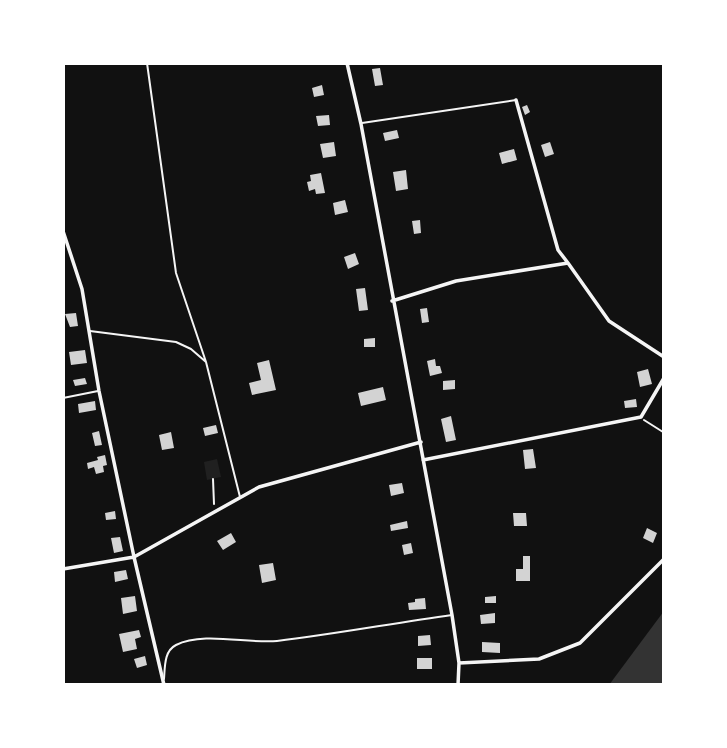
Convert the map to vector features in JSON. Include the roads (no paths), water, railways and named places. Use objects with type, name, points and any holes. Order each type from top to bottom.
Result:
[{"type":"street","points":[[348,63],[452,615],[459,663],[458,685]]},
{"type":"street","points":[[516,100],[558,250],[609,321],[664,357]]},
{"type":"street","points":[[63,231],[82,289],[99,391],[164,684]]},
{"type":"street","points":[[392,301],[456,281],[568,263]]},
{"type":"street","points":[[423,460],[641,417],[664,377]]},
{"type":"street","points":[[63,569],[134,557],[259,487],[421,442]]},
{"type":"street","points":[[459,663],[539,659],[580,643],[664,559]]},
{"type":"lane","points":[[147,63],[176,272],[206,362],[240,498]]},
{"type":"lane","points":[[361,124],[516,100]]},
{"type":"lane","points":[[90,331],[176,342],[191,349],[206,362]]},
{"type":"lane","points":[[63,398],[99,391]]},
{"type":"lane","points":[[164,684],[167,657],[178,644],[214,638],[274,641],[452,615]]}]
